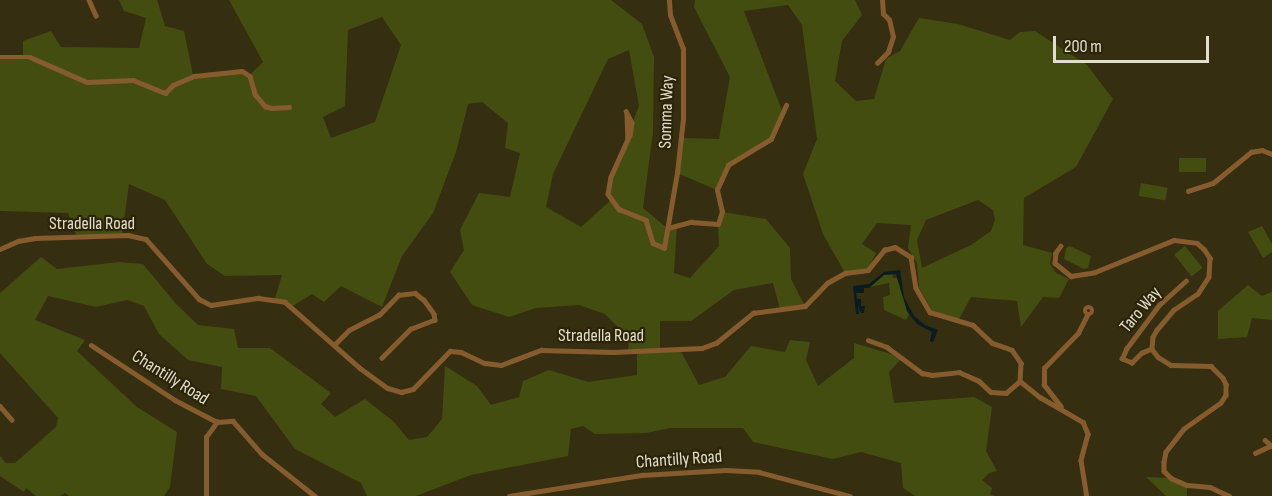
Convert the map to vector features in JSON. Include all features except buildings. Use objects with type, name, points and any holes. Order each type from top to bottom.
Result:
[{"type":"street","points":[[89,0],[96,16]]},
{"type":"street","name":"Somma Way","points":[[627,112],[632,123],[628,139],[611,177],[608,195],[619,209],[646,220],[657,247],[664,248],[681,146],[683,73],[683,49],[670,15],[669,0]]},
{"type":"street","points":[[878,63],[885,56],[892,42],[892,28],[884,14],[882,0]]},
{"type":"street","points":[[0,57],[30,57],[87,82],[133,80],[165,93],[173,85],[194,76],[242,71],[250,76],[255,94],[265,106],[272,108],[289,106]]},
{"type":"street","points":[[668,228],[691,222],[718,224],[722,212],[717,190],[728,165],[771,139],[786,105]]},
{"type":"street","points":[[1188,192],[1214,183],[1251,152],[1262,150],[1272,154]]},
{"type":"street","name":"Stradella Road","points":[[0,249],[18,241],[35,238],[137,236],[146,238],[194,295],[204,302],[219,305],[267,298],[285,302],[388,388],[400,392],[413,389],[450,351],[461,352],[485,363],[501,366],[541,350],[613,352],[702,348],[716,343],[753,313],[805,306],[827,283],[845,273],[868,270],[884,250],[895,247],[911,257],[916,288],[930,312],[973,326],[992,343],[1012,350],[1021,363],[1020,381]]},
{"type":"street","points":[[1061,246],[1056,253],[1055,263],[1059,269],[1071,276],[1095,272],[1174,240],[1197,243],[1204,249],[1210,258],[1209,277],[1198,294],[1174,310],[1156,330],[1152,349],[1158,357],[1171,365],[1211,366],[1223,378],[1226,384],[1226,395],[1221,403],[1184,429],[1166,452],[1164,462],[1167,475],[1179,482],[1210,487],[1229,496]]},
{"type":"street","name":"Taro Way","points":[[1152,349],[1142,353],[1132,363],[1122,359],[1126,349],[1159,305],[1186,281]]},
{"type":"street","points":[[334,345],[349,330],[379,315],[403,293],[415,293],[434,314],[435,320],[411,329],[382,358]]},
{"type":"street","points":[[1063,409],[1044,385],[1044,368],[1078,333],[1087,315]]},
{"type":"street","points":[[868,340],[887,347],[922,373],[932,375],[958,372],[979,381],[991,392],[1006,393],[1020,381],[1041,398],[1083,422],[1086,429],[1081,460],[1087,496]]},
{"type":"street","name":"Chantilly Road","points":[[91,345],[175,400],[217,422],[233,421],[262,454],[315,496]]},
{"type":"street","points":[[0,406],[12,420]]},
{"type":"street","points":[[206,496],[206,437],[217,422]]},
{"type":"street","points":[[1255,453],[1271,446],[1265,440]]},
{"type":"street","name":"Chantilly Road","points":[[508,496],[642,475],[725,470],[759,472],[850,496]]},
{"type":"green space","points":[[119,0],[157,0],[165,26],[184,31],[193,75],[238,71],[250,75],[263,62],[229,0],[611,0],[642,24],[654,57],[653,132],[643,208],[667,228],[677,224],[674,273],[690,278],[719,246],[718,224],[722,212],[766,219],[790,248],[791,279],[805,306],[780,309],[773,283],[734,290],[691,321],[660,321],[660,348],[679,348],[699,385],[725,377],[751,346],[785,352],[790,340],[810,342],[806,360],[818,386],[854,358],[854,343],[891,354],[900,360],[889,372],[894,403],[974,397],[992,407],[986,451],[997,471],[989,473],[982,480],[992,488],[990,494],[994,496],[915,496],[903,488],[901,463],[861,452],[833,459],[753,442],[743,428],[670,428],[646,433],[595,434],[583,426],[571,429],[568,456],[471,475],[416,496],[367,496],[361,483],[295,449],[256,396],[221,389],[222,367],[188,360],[159,334],[144,306],[127,300],[96,307],[48,296],[35,320],[85,340],[77,351],[137,407],[177,432],[170,487],[164,496],[69,496],[65,493],[60,496],[36,496],[26,488],[24,492],[0,476],[0,456],[6,463],[15,463],[56,427],[58,418],[0,353],[0,293],[41,257],[57,269],[119,262],[143,264],[176,304],[198,325],[234,329],[238,348],[270,348],[331,393],[321,404],[335,417],[365,399],[393,421],[409,440],[427,437],[442,419],[445,366],[477,386],[491,405],[519,397],[523,381],[549,370],[588,382],[637,375],[637,351],[628,351],[629,338],[605,314],[579,305],[536,308],[509,317],[472,305],[450,272],[464,250],[460,230],[479,193],[510,197],[520,153],[505,148],[508,123],[482,102],[468,104],[456,152],[433,213],[402,256],[382,307],[341,286],[324,302],[312,294],[291,307],[275,299],[282,275],[225,276],[207,264],[165,200],[129,184],[122,235],[77,237],[68,213],[0,211],[0,57],[23,57],[23,41],[51,31],[61,47],[139,48],[146,18],[124,11]],"holes":[[[382,17],[401,45],[375,122],[331,138],[323,117],[345,106],[348,30]],[[629,50],[639,106],[611,177],[608,194],[611,200],[581,227],[546,207],[553,174],[608,59]]]},
{"type":"green space","points":[[695,0],[855,0],[862,15],[842,41],[835,81],[856,101],[874,99],[886,59],[900,51],[919,18],[958,24],[1010,40],[1020,32],[1035,31],[1087,65],[1113,99],[1076,167],[1024,198],[1023,245],[1052,253],[1050,264],[1056,273],[1069,279],[1059,298],[1043,297],[1021,327],[1017,301],[971,297],[958,321],[932,310],[919,288],[917,263],[908,248],[911,225],[877,223],[862,244],[876,253],[868,270],[845,273],[823,234],[803,174],[817,139],[802,25],[788,5],[744,11],[784,116],[771,139],[728,165],[717,190],[677,173],[681,138],[719,139],[730,77],[694,7]],"holes":[[[978,200],[993,210],[995,220],[991,231],[971,245],[922,268],[917,240],[926,220]]]},
{"type":"green space","points":[[1179,158],[1206,158],[1206,172],[1179,172]]},
{"type":"green space","points":[[1141,183],[1168,188],[1165,200],[1139,196]]},
{"type":"green space","points":[[1262,226],[1272,244],[1272,252],[1263,258],[1248,232]]},
{"type":"green space","points":[[1070,246],[1091,256],[1088,268],[1084,269],[1064,259],[1066,248]]},
{"type":"green space","points":[[1185,246],[1203,268],[1192,277],[1174,255]]},
{"type":"green space","points":[[892,274],[893,278],[897,278],[909,314],[906,320],[884,310],[883,297],[890,295],[889,283],[870,287],[884,275]]},
{"type":"green space","points":[[1248,285],[1262,296],[1272,292],[1272,320],[1252,318],[1247,337],[1218,339],[1218,311]]},
{"type":"green space","points":[[1146,477],[1171,478],[1187,485],[1187,496],[1166,496]]},
{"type":"shaded area","points":[[900,270],[904,297],[914,316],[925,325],[938,330],[933,342],[930,341],[932,332],[917,324],[907,311],[896,274],[884,275],[869,288],[864,288],[864,293],[856,293],[857,299],[861,299],[861,306],[865,306],[864,313],[861,313],[858,306],[859,314],[856,314],[853,286],[869,284],[884,272]]}]
